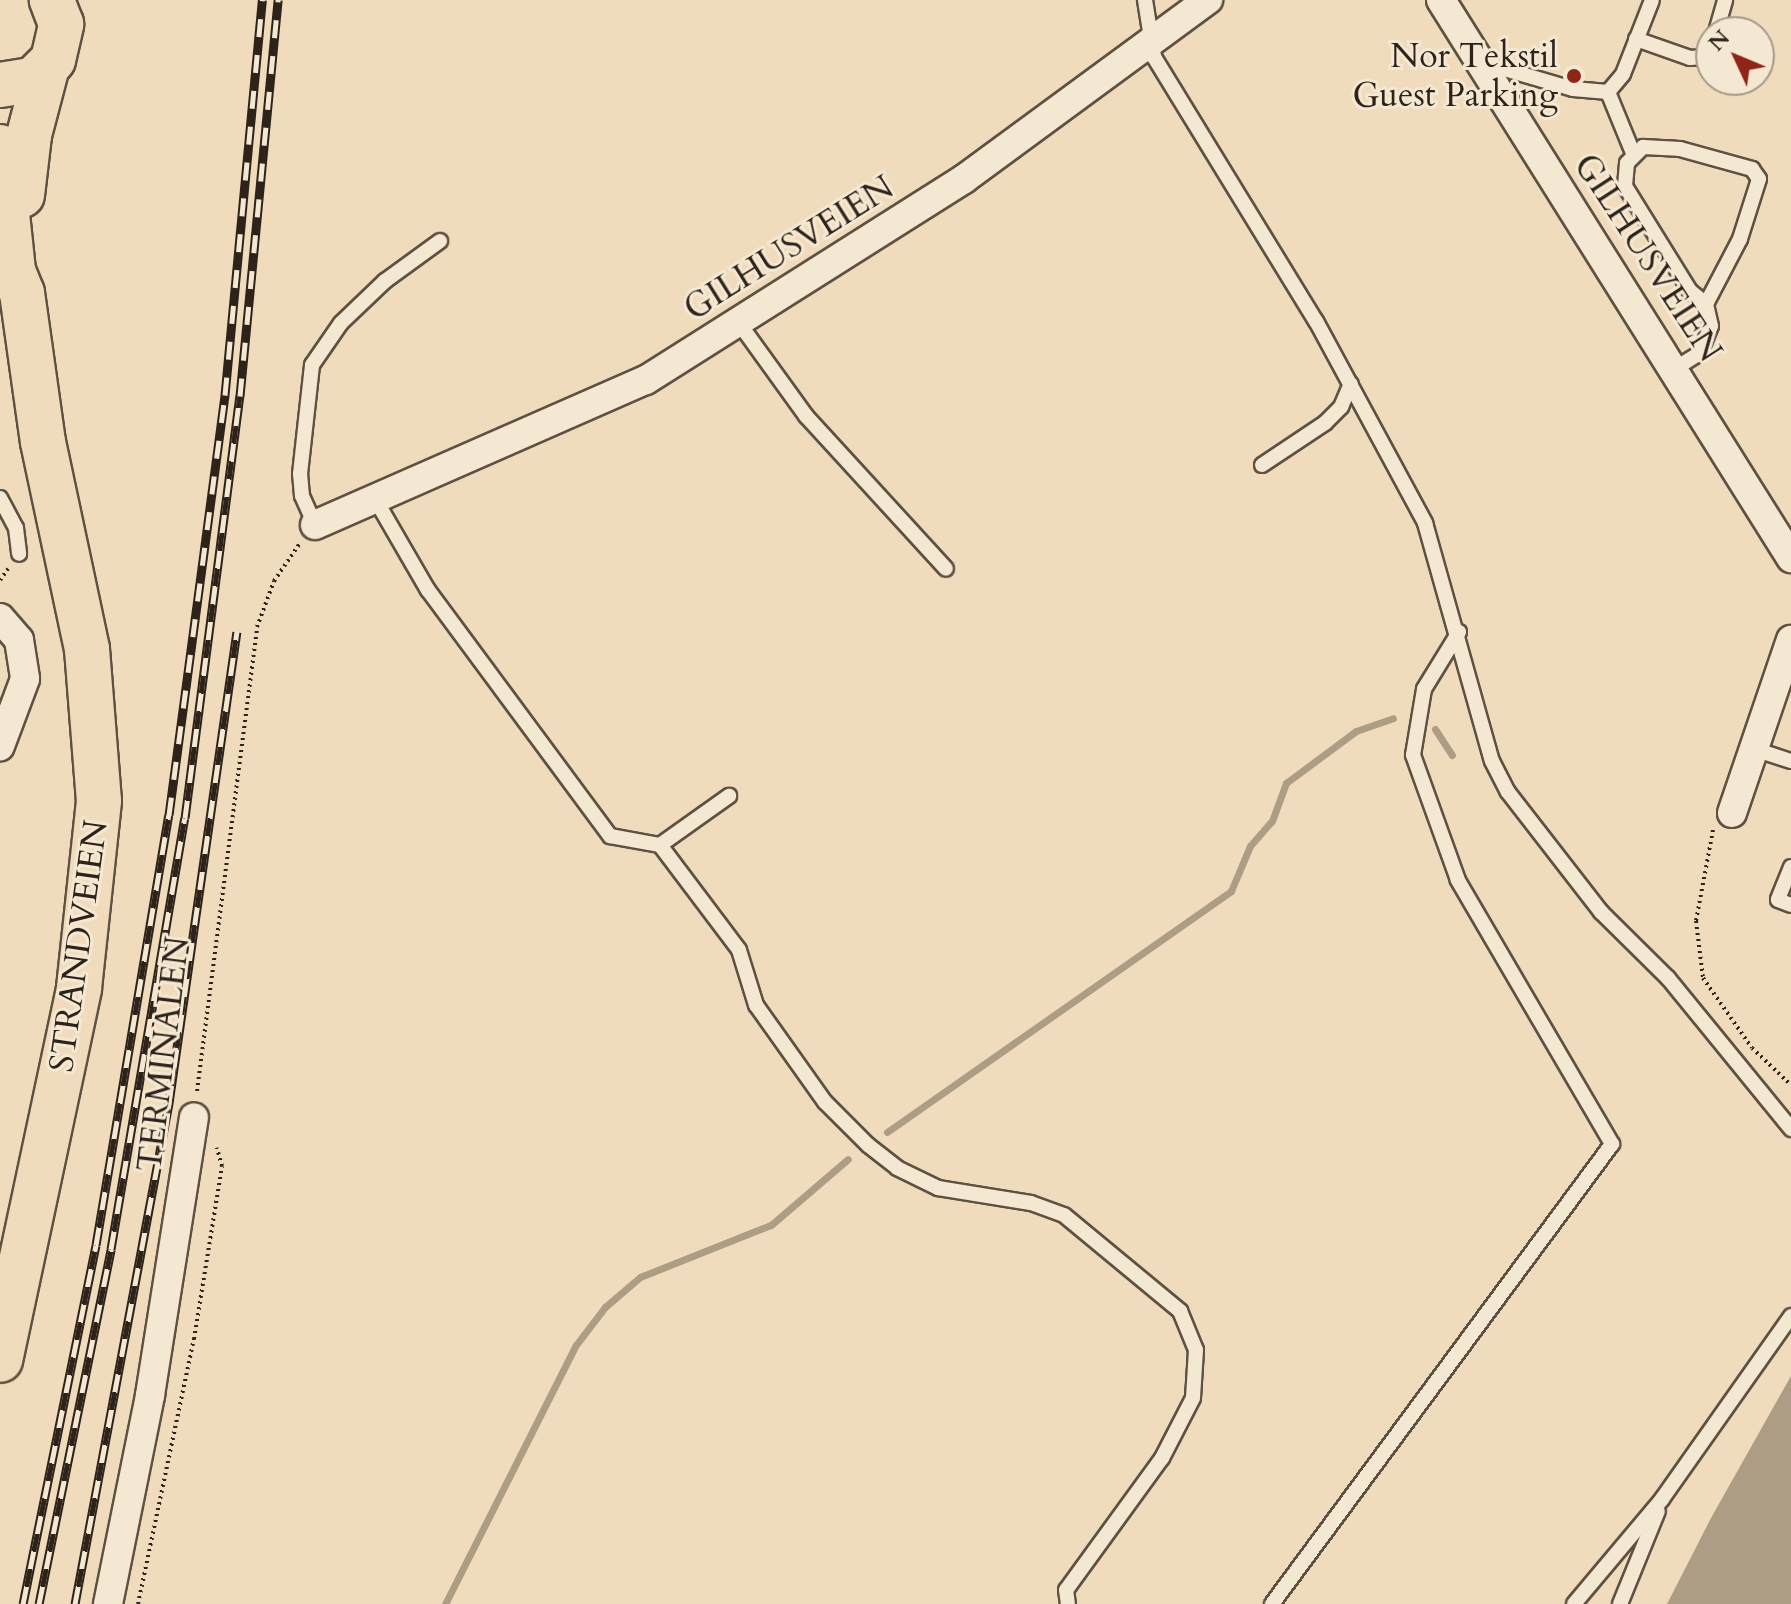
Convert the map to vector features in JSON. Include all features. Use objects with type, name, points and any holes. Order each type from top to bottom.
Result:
[{"type":"main road","name":"STRANDVEIEN","points":[[13,287],[27,267],[23,168],[46,70],[61,37],[58,4]]},
{"type":"main road","points":[[0,85],[19,85],[46,70]]},
{"type":"main road","name":"STRANDVEIEN","points":[[0,147],[13,287],[45,456],[87,649],[99,801],[92,902],[79,989],[0,1360]]},
{"type":"street","name":"GILHUSVEIEN","points":[[315,525],[646,380],[964,179],[1208,0]]},
{"type":"street","name":"GILHUSVEIEN","points":[[1441,0],[1676,368],[1791,558]]},
{"type":"street","points":[[0,618],[19,640],[25,679],[0,746]]},
{"type":"street","points":[[1724,817],[1754,749],[1791,640]]},
{"type":"street","name":"TERMINALEN","points":[[108,1604],[148,1408],[194,1117]]},
{"type":"lane","points":[[1145,0],[1154,57],[1351,384],[1425,523],[1459,632],[1492,761],[1508,792],[1601,912],[1668,978],[1791,1129]]},
{"type":"lane","points":[[1480,63],[1573,89],[1608,92],[1618,84],[1652,0]]},
{"type":"lane","points":[[1636,39],[1695,58]]},
{"type":"lane","points":[[1608,92],[1633,153],[1625,186],[1690,291],[1706,304],[1711,326],[1700,353],[1676,368]]},
{"type":"lane","points":[[1633,153],[1643,147],[1680,149],[1752,169],[1759,179],[1740,239],[1706,304]]},
{"type":"lane","points":[[315,525],[302,496],[300,474],[312,365],[341,323],[385,281],[440,241]]},
{"type":"lane","points":[[739,323],[806,416],[946,569]]},
{"type":"lane","points":[[1262,465],[1325,423],[1341,407],[1351,384]]},
{"type":"lane","points":[[374,497],[401,551],[610,836],[660,845],[739,950],[756,1005],[825,1102],[868,1145],[897,1168],[938,1188],[1031,1203],[1064,1215],[1180,1311],[1196,1350],[1193,1398],[1162,1458],[1066,1590],[1068,1604]]},
{"type":"lane","points":[[0,498],[16,528],[19,554]]},
{"type":"lane","points":[[1272,1604],[1612,1144],[1458,880],[1413,755],[1424,689],[1459,632]]},
{"type":"lane","points":[[1754,749],[1791,761]]},
{"type":"lane","points":[[660,845],[729,796]]},
{"type":"lane","points":[[1791,867],[1778,900],[1791,905]]},
{"type":"lane","points":[[1574,1604],[1662,1499],[1791,1316]]},
{"type":"lane","points":[[1620,1604],[1662,1499]]},
{"type":"path","name":"TERMINALEN","points":[[194,1117],[257,627],[274,581],[315,525]]},
{"type":"path","points":[[1724,817],[1696,921],[1703,978],[1752,1048],[1791,1085]]},
{"type":"path","points":[[138,1604],[194,1339],[222,1166],[213,1137],[194,1117]]},
{"type":"shaded area","points":[[1791,1376],[1791,1604],[1667,1604],[1711,1518]]},
{"type":"waterway","points":[[887,1132],[1231,891],[1250,846],[1272,821],[1286,783],[1356,731],[1393,718]]},
{"type":"waterway","points":[[1435,729],[1452,755]]},
{"type":"waterway","points":[[445,1604],[576,1345],[605,1307],[640,1277],[771,1225],[848,1159]]},
{"type":"railway","points":[[23,1604],[96,1245],[169,815],[225,395],[262,0]]},
{"type":"railway","points":[[39,1604],[111,1249],[185,818],[240,396],[278,0]]},
{"type":"railway","points":[[75,1604],[169,1103],[237,632]]},
{"type":"place","name":"Nor Tekstil Guest Parking","points":[[1574,76]]}]
